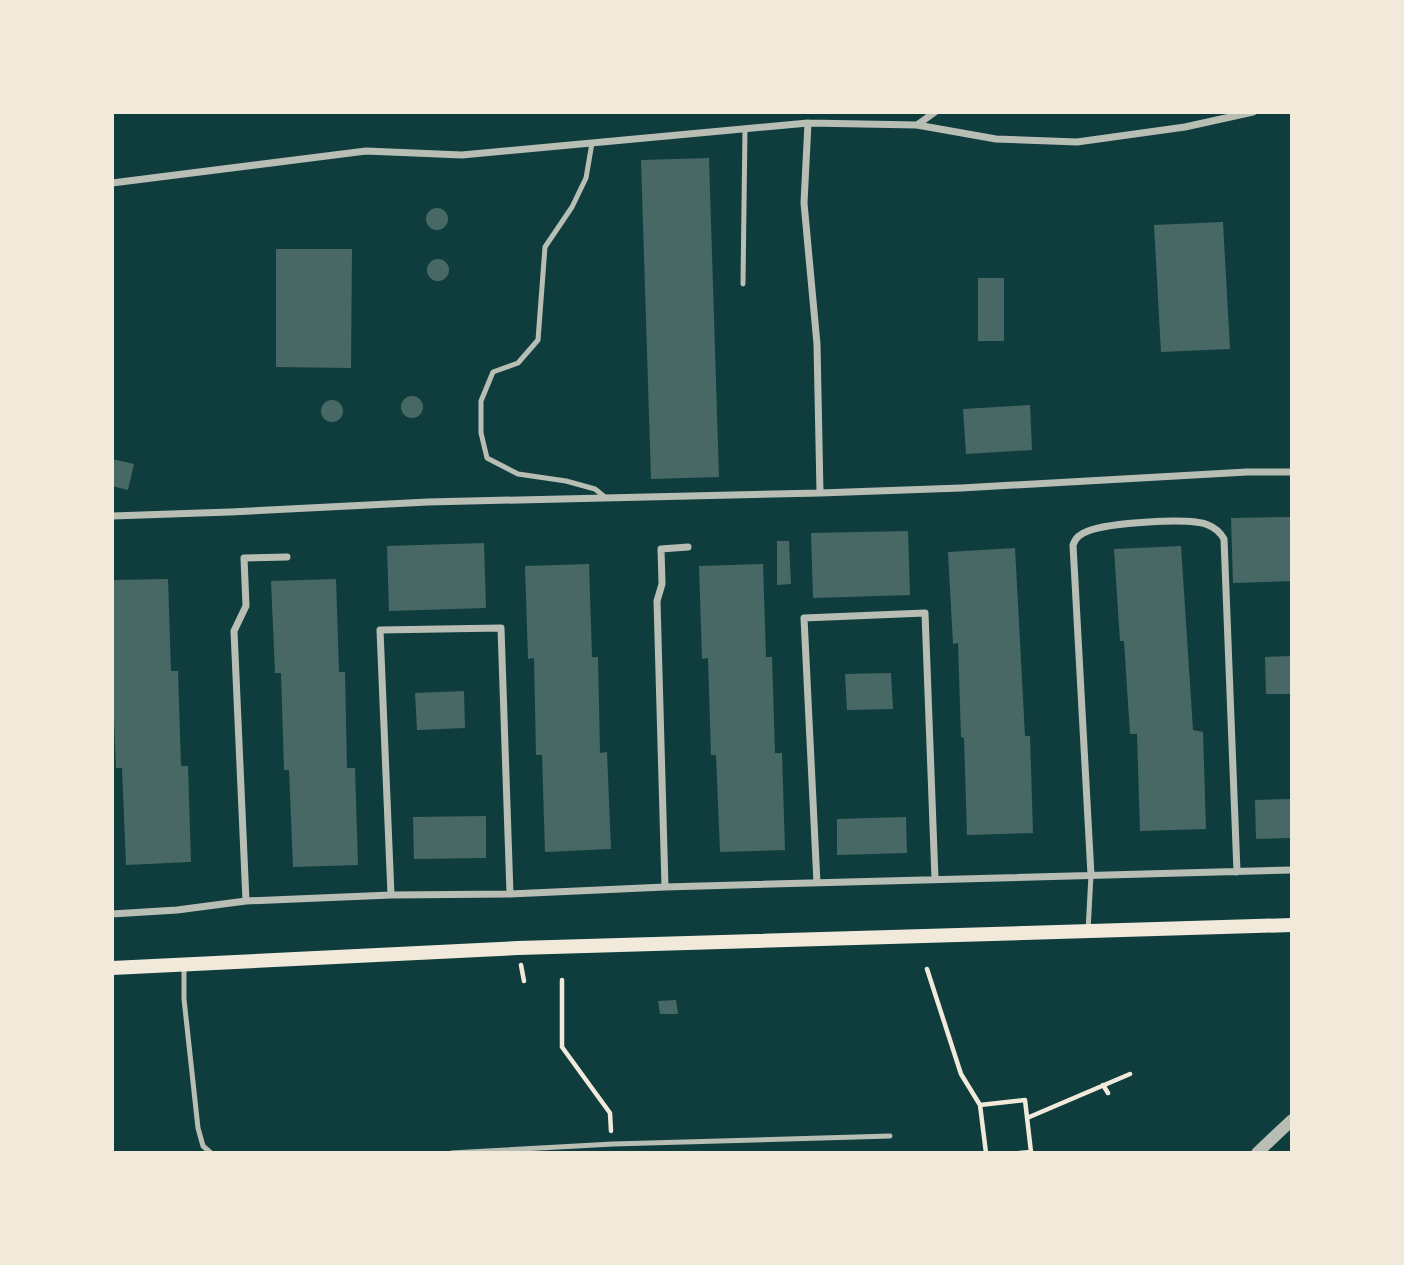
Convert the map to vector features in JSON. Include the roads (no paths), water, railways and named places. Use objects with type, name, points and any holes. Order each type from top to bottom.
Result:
[{"type":"main road","points":[[112,968],[545,947],[1292,925]]},
{"type":"street","points":[[917,125],[935,112]]},
{"type":"street","points":[[112,183],[366,152],[462,155],[808,123],[917,125],[996,139],[1077,142],[1185,127],[1253,112]]},
{"type":"street","points":[[808,123],[804,203],[817,344],[820,493]]},
{"type":"street","points":[[112,516],[428,502],[820,493],[1292,472]]},
{"type":"street","points":[[1091,875],[1073,545],[1077,537],[1089,530],[1132,523],[1180,522],[1207,524],[1219,530],[1224,539],[1237,872]]},
{"type":"street","points":[[665,887],[657,601],[662,584],[661,548],[688,547]]},
{"type":"street","points":[[246,901],[234,631],[246,607],[244,558],[287,557]]},
{"type":"street","points":[[817,883],[804,618],[925,613],[935,880]]},
{"type":"street","points":[[391,895],[380,630],[501,628],[510,894]]},
{"type":"street","points":[[112,914],[177,910],[246,901],[391,895],[510,894],[665,887],[1292,870]]},
{"type":"street","points":[[1257,1153],[1292,1120]]},
{"type":"lane","points":[[743,284],[745,129]]},
{"type":"lane","points":[[592,143],[586,178],[572,207],[545,247],[538,340],[518,363],[493,372],[481,401],[481,433],[487,458],[498,464],[518,474],[566,481],[595,489],[607,498]]},
{"type":"lane","points":[[1088,930],[1091,875]]},
{"type":"lane","points":[[184,964],[184,999],[198,1128],[203,1146],[211,1153]]},
{"type":"lane","points":[[451,1153],[613,1144],[890,1136]]}]
